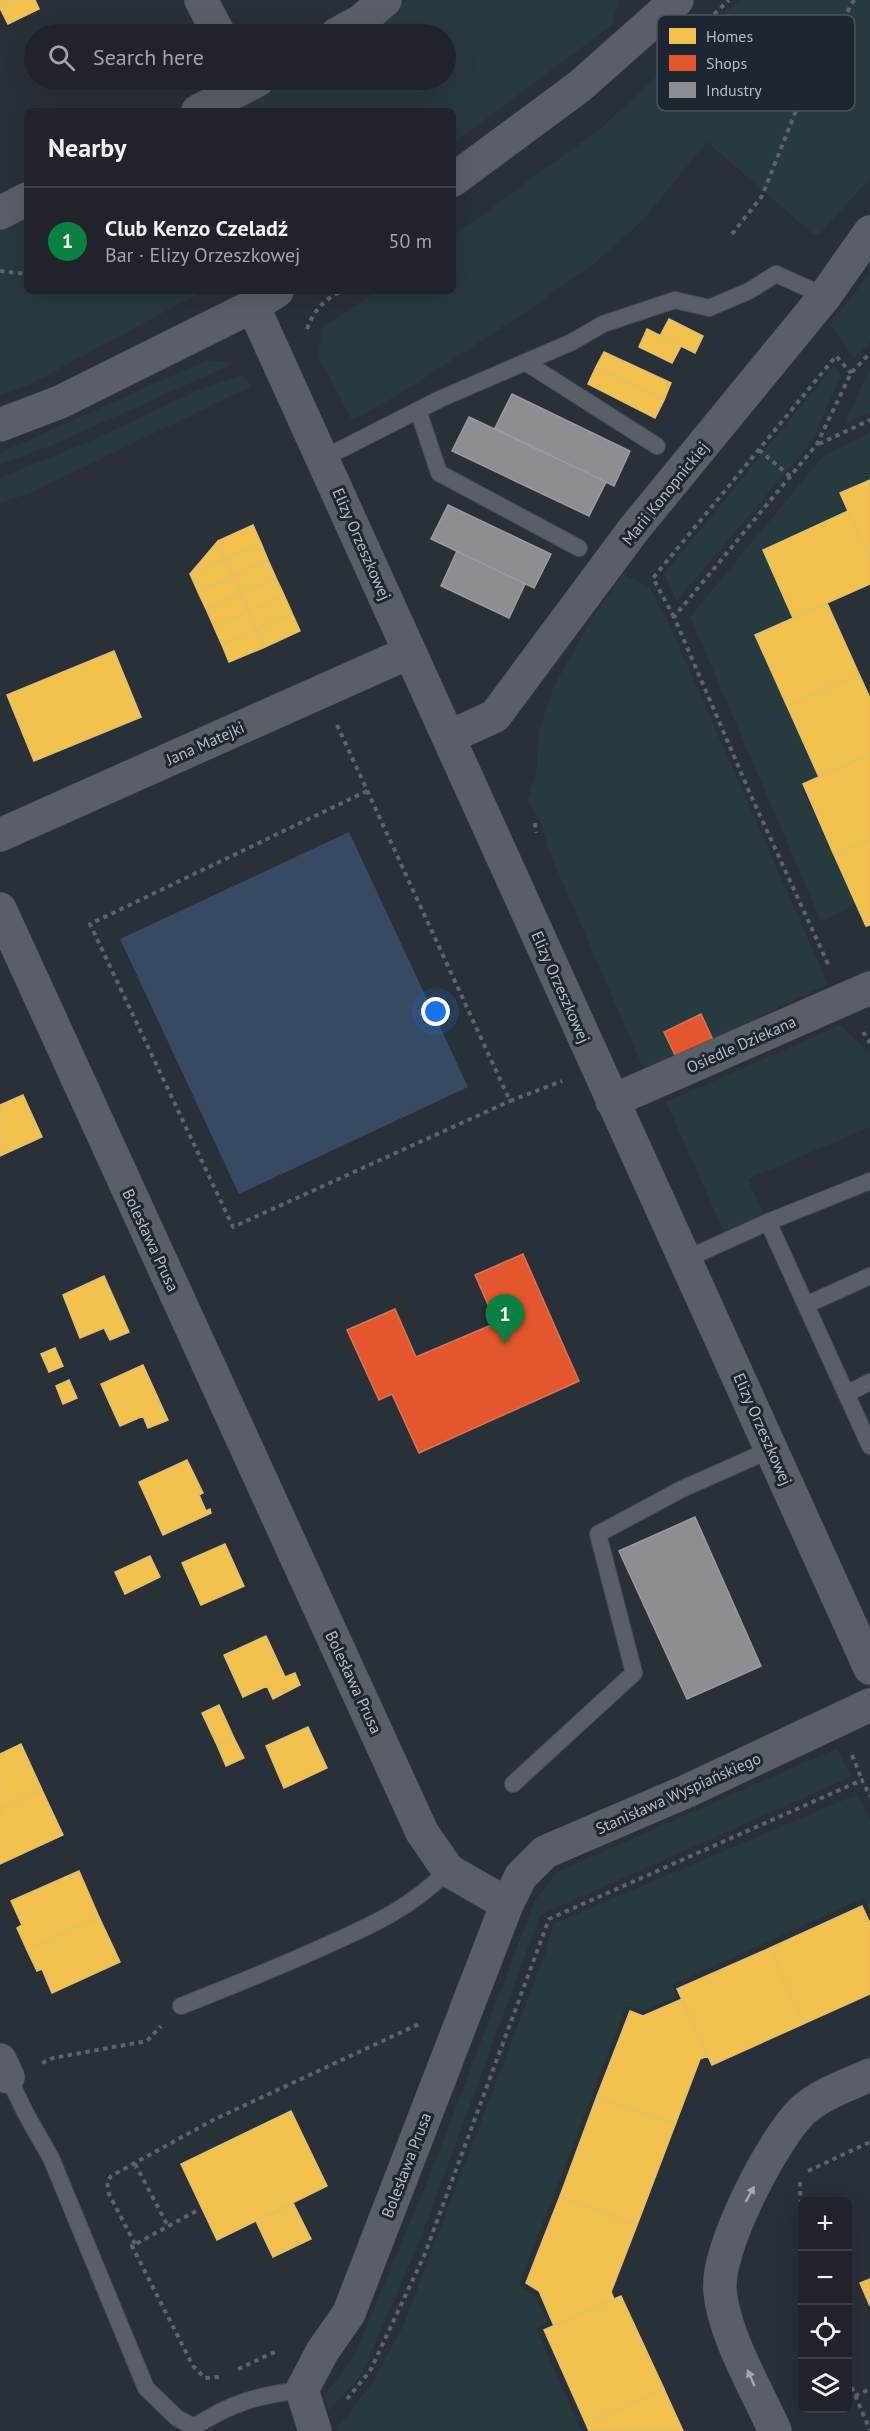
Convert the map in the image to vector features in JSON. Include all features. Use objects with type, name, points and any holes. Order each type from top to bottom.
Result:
[{"type":"street","points":[[201,0],[214,24]]},
{"type":"street","points":[[355,24],[385,0]]},
{"type":"street","points":[[660,15],[677,0]]},
{"type":"street","points":[[456,178],[580,86],[657,18]]},
{"type":"street","points":[[203,108],[235,90]]},
{"type":"street","points":[[0,213],[24,201]]},
{"type":"street","name":"Marii Konopnickiej","points":[[449,737],[495,716],[634,529],[825,296],[870,232]]},
{"type":"street","points":[[0,425],[60,402],[265,298]]},
{"type":"street","name":"Elizy Orzeszkowej","points":[[265,298],[324,458],[612,1101],[686,1259],[870,1668]]},
{"type":"street","name":"Jana Matejki","points":[[0,835],[410,652]]},
{"type":"street","name":"Bolesława Prusa","points":[[0,909],[422,1832],[448,1870],[507,1904],[349,2313],[322,2352],[302,2390]]},
{"type":"street","name":"Osiedle Dziekana","points":[[612,1101],[857,994]]},
{"type":"street","name":"Stanisława Wyspiańskiego","points":[[507,1904],[521,1876],[545,1852],[687,1791],[870,1705]]},
{"type":"street","points":[[775,2431],[731,2333],[720,2291],[723,2257],[747,2200],[779,2143],[802,2112],[830,2093],[870,2075]]},
{"type":"street","points":[[302,2390],[315,2431]]},
{"type":"lane","points":[[324,458],[418,410],[603,324],[675,300],[709,308],[749,291],[776,274],[825,296]]},
{"type":"lane","points":[[525,362],[657,446]]},
{"type":"lane","points":[[418,410],[439,473],[579,548]]},
{"type":"lane","points":[[686,1259],[768,1222],[870,1181]]},
{"type":"lane","points":[[768,1222],[870,1446]]},
{"type":"lane","points":[[806,1305],[870,1276]]},
{"type":"lane","points":[[846,1394],[870,1382]]},
{"type":"lane","points":[[513,1784],[634,1673],[598,1534],[682,1489],[772,1449]]},
{"type":"lane","points":[[181,2006],[270,1971],[388,1918],[431,1888],[448,1870]]},
{"type":"lane","points":[[4,2068],[51,2158],[146,2388],[177,2418],[193,2429],[212,2415],[262,2394],[302,2390]]},
{"type":"path","points":[[846,15],[854,0]]},
{"type":"path","points":[[732,234],[762,196],[796,111]]},
{"type":"path","points":[[0,271],[24,274]]},
{"type":"path","points":[[326,300],[335,294]]},
{"type":"path","points":[[674,617],[817,444],[851,373],[870,353]]},
{"type":"path","points":[[851,373],[836,356],[653,578],[674,617],[757,809],[857,994],[870,1043]]},
{"type":"path","points":[[817,444],[870,420]]},
{"type":"path","points":[[759,450],[791,477]]},
{"type":"path","points":[[321,692],[510,1101]]},
{"type":"path","points":[[368,791],[90,924],[232,1227],[510,1101],[572,1076]]},
{"type":"path","points":[[340,2406],[370,2371],[424,2256],[549,1919],[862,1780],[870,1796]]},
{"type":"path","points":[[4,2068],[147,2041],[181,2006]]},
{"type":"path","points":[[135,2244],[109,2194],[106,2182],[111,2176],[213,2121],[428,2020]]},
{"type":"path","points":[[802,2251],[800,2174],[870,2142]]},
{"type":"path","points":[[135,2164],[168,2226]]},
{"type":"path","points":[[196,2211],[132,2246],[193,2366],[205,2378],[220,2377],[235,2405]]},
{"type":"path","points":[[852,2389],[870,2430]]},
{"type":"path","points":[[855,2396],[870,2389]]},
{"type":"green space","points":[[407,0],[619,0],[612,25],[456,142],[456,108],[232,108],[265,90],[456,90],[456,24],[377,24]]},
{"type":"green space","points":[[739,0],[870,0],[870,178],[819,235],[814,235],[707,142],[642,221],[597,261],[533,307],[405,391],[352,420],[318,356],[322,329],[371,294],[456,294],[456,234],[601,128],[657,76],[657,111],[855,111],[855,15],[723,15]]},
{"type":"green space","points":[[24,214],[24,294],[197,294],[29,385],[0,395],[0,226]]},
{"type":"green space","points":[[870,273],[870,342],[854,359],[830,324]]},
{"type":"green space","points":[[207,360],[235,363],[50,446],[0,464],[0,453]]},
{"type":"green space","points":[[834,366],[841,376],[811,442],[677,601],[664,574]]},
{"type":"green space","points":[[870,370],[870,412],[845,424],[868,371]]},
{"type":"green space","points":[[242,375],[251,386],[33,492],[0,503],[0,478],[88,442],[205,387]]},
{"type":"green space","points":[[870,433],[870,487],[853,514],[766,552],[797,620],[822,781],[803,790],[855,905],[821,921],[690,617],[824,455]]},
{"type":"green space","points":[[623,574],[648,586],[664,613],[828,984],[713,1039],[701,1014],[664,1031],[675,1057],[645,1072],[548,849],[541,822],[527,801],[537,769],[539,731],[554,686],[591,620]]},
{"type":"green space","points":[[840,1025],[870,1054],[870,1127],[748,1179],[763,1214],[724,1232],[666,1102]]},
{"type":"green space","points":[[837,1748],[851,1777],[540,1915],[421,2238],[361,2375],[328,2411],[325,2395],[353,2358],[430,2175],[535,1900],[557,1872]]},
{"type":"green space","points":[[853,1796],[858,1796],[870,1819],[870,1912],[863,1898],[672,1985],[677,1997],[644,2011],[626,2006],[519,2285],[535,2296],[548,2323],[536,2328],[581,2431],[338,2431],[337,2428],[371,2385],[404,2324],[545,1954],[553,1924]]},
{"type":"water","points":[[349,832],[468,1087],[239,1194],[120,939]]},
{"type":"building: Homes","points":[[0,0],[35,0],[39,9],[8,24],[0,8]]},
{"type":"building: Homes","points":[[669,319],[703,336],[695,353],[660,336]]},
{"type":"building: Homes","points":[[647,329],[681,346],[672,363],[639,347]]},
{"type":"building: Homes","points":[[604,352],[671,383],[664,400],[596,367]]},
{"type":"building: Homes","points":[[596,367],[664,400],[655,418],[588,384]]},
{"type":"building: Homes","points":[[870,480],[870,560],[840,493]]},
{"type":"building: Homes","points":[[848,511],[870,560],[870,584],[793,618],[763,550]]},
{"type":"building: Homes","points":[[253,525],[261,543],[225,559],[218,541]]},
{"type":"building: Homes","points":[[218,541],[225,559],[190,574]]},
{"type":"building: Homes","points":[[261,543],[268,560],[233,576],[225,559]]},
{"type":"building: Homes","points":[[225,559],[233,576],[198,592],[190,574]]},
{"type":"building: Homes","points":[[268,560],[276,578],[241,594],[233,576]]},
{"type":"building: Homes","points":[[233,576],[241,594],[206,609],[198,592]]},
{"type":"building: Homes","points":[[276,578],[284,595],[249,611],[241,594]]},
{"type":"building: Homes","points":[[241,594],[249,611],[214,627],[206,609]]},
{"type":"building: Homes","points":[[284,595],[292,613],[257,629],[249,611]]},
{"type":"building: Homes","points":[[827,603],[859,674],[787,706],[755,635]]},
{"type":"building: Homes","points":[[249,611],[257,629],[222,645],[214,627]]},
{"type":"building: Homes","points":[[292,613],[300,631],[265,647],[257,629]]},
{"type":"building: Homes","points":[[257,629],[265,647],[229,662],[222,645]]},
{"type":"building: Homes","points":[[114,651],[141,717],[34,761],[7,695]]},
{"type":"building: Homes","points":[[859,674],[870,698],[870,754],[819,777],[787,706]]},
{"type":"building: Homes","points":[[870,754],[870,840],[834,855],[803,784]]},
{"type":"building: Homes","points":[[870,840],[870,925],[866,926],[834,855]]},
{"type":"building: Homes","points":[[23,1095],[42,1137],[0,1156],[0,1105]]},
{"type":"building: Homes","points":[[104,1276],[129,1332],[110,1340],[104,1328],[80,1338],[63,1295]]},
{"type":"building: Homes","points":[[55,1348],[63,1366],[49,1372],[41,1354]]},
{"type":"building: Homes","points":[[143,1365],[168,1420],[148,1428],[143,1416],[120,1426],[101,1384]]},
{"type":"building: Homes","points":[[69,1380],[77,1398],[63,1404],[56,1386]]},
{"type":"building: Homes","points":[[187,1460],[203,1493],[199,1495],[206,1511],[210,1509],[211,1513],[163,1535],[139,1482]]},
{"type":"building: Homes","points":[[225,1544],[244,1586],[201,1605],[182,1563]]},
{"type":"building: Homes","points":[[150,1556],[160,1577],[125,1594],[115,1572]]},
{"type":"building: Homes","points":[[266,1636],[285,1677],[295,1673],[300,1685],[273,1699],[267,1686],[243,1697],[224,1655]]},
{"type":"building: Homes","points":[[219,1705],[234,1738],[217,1745],[202,1713]]},
{"type":"building: Homes","points":[[308,1727],[327,1768],[284,1788],[266,1746]]},
{"type":"building: Homes","points":[[234,1738],[244,1758],[226,1766],[217,1745]]},
{"type":"building: Homes","points":[[21,1744],[42,1790],[0,1809],[0,1754]]},
{"type":"building: Homes","points":[[42,1790],[63,1835],[0,1864],[0,1809]]},
{"type":"building: Homes","points":[[79,1871],[99,1917],[27,1950],[17,1928],[22,1925],[11,1901]]},
{"type":"building: Homes","points":[[862,1906],[870,1923],[870,1994],[803,2024],[770,1948]]},
{"type":"building: Homes","points":[[99,1917],[120,1962],[52,1993],[42,1969],[37,1971],[27,1950]]},
{"type":"building: Homes","points":[[770,1948],[803,2024],[712,2065],[677,1989]]},
{"type":"building: Homes","points":[[682,1999],[708,2056],[700,2059],[675,2125],[597,2096],[630,2011],[643,2016]]},
{"type":"building: Homes","points":[[597,2096],[675,2125],[637,2225],[560,2196]]},
{"type":"building: Homes","points":[[291,2111],[327,2186],[217,2240],[181,2164]]},
{"type":"building: Homes","points":[[560,2196],[637,2225],[611,2292],[614,2299],[554,2326],[539,2291],[526,2283]]},
{"type":"building: Homes","points":[[293,2203],[311,2239],[273,2257],[256,2221]]},
{"type":"building: Homes","points":[[870,2279],[870,2306],[860,2283]]},
{"type":"building: Homes","points":[[621,2296],[664,2389],[586,2424],[544,2330]]},
{"type":"building: Homes","points":[[664,2389],[683,2431],[589,2431],[586,2424]]},
{"type":"building: Shops","points":[[701,1014],[713,1040],[676,1057],[664,1032]]},
{"type":"building: Shops","points":[[523,1254],[579,1381],[419,1453],[392,1394],[379,1400],[347,1330],[395,1309],[416,1357],[496,1323],[475,1275]]},
{"type":"building: Industry","points":[[512,394],[630,451],[614,486],[495,428]]},
{"type":"building: Industry","points":[[469,417],[606,482],[589,516],[452,451]]},
{"type":"building: Industry","points":[[448,505],[551,554],[534,588],[431,539]]},
{"type":"building: Industry","points":[[457,551],[525,584],[509,618],[441,586]]},
{"type":"building: Industry","points":[[695,1517],[761,1666],[687,1699],[619,1551]]},
{"type":"place","name":"Club Kenzo Czeladź","points":[[505,1344]]}]
